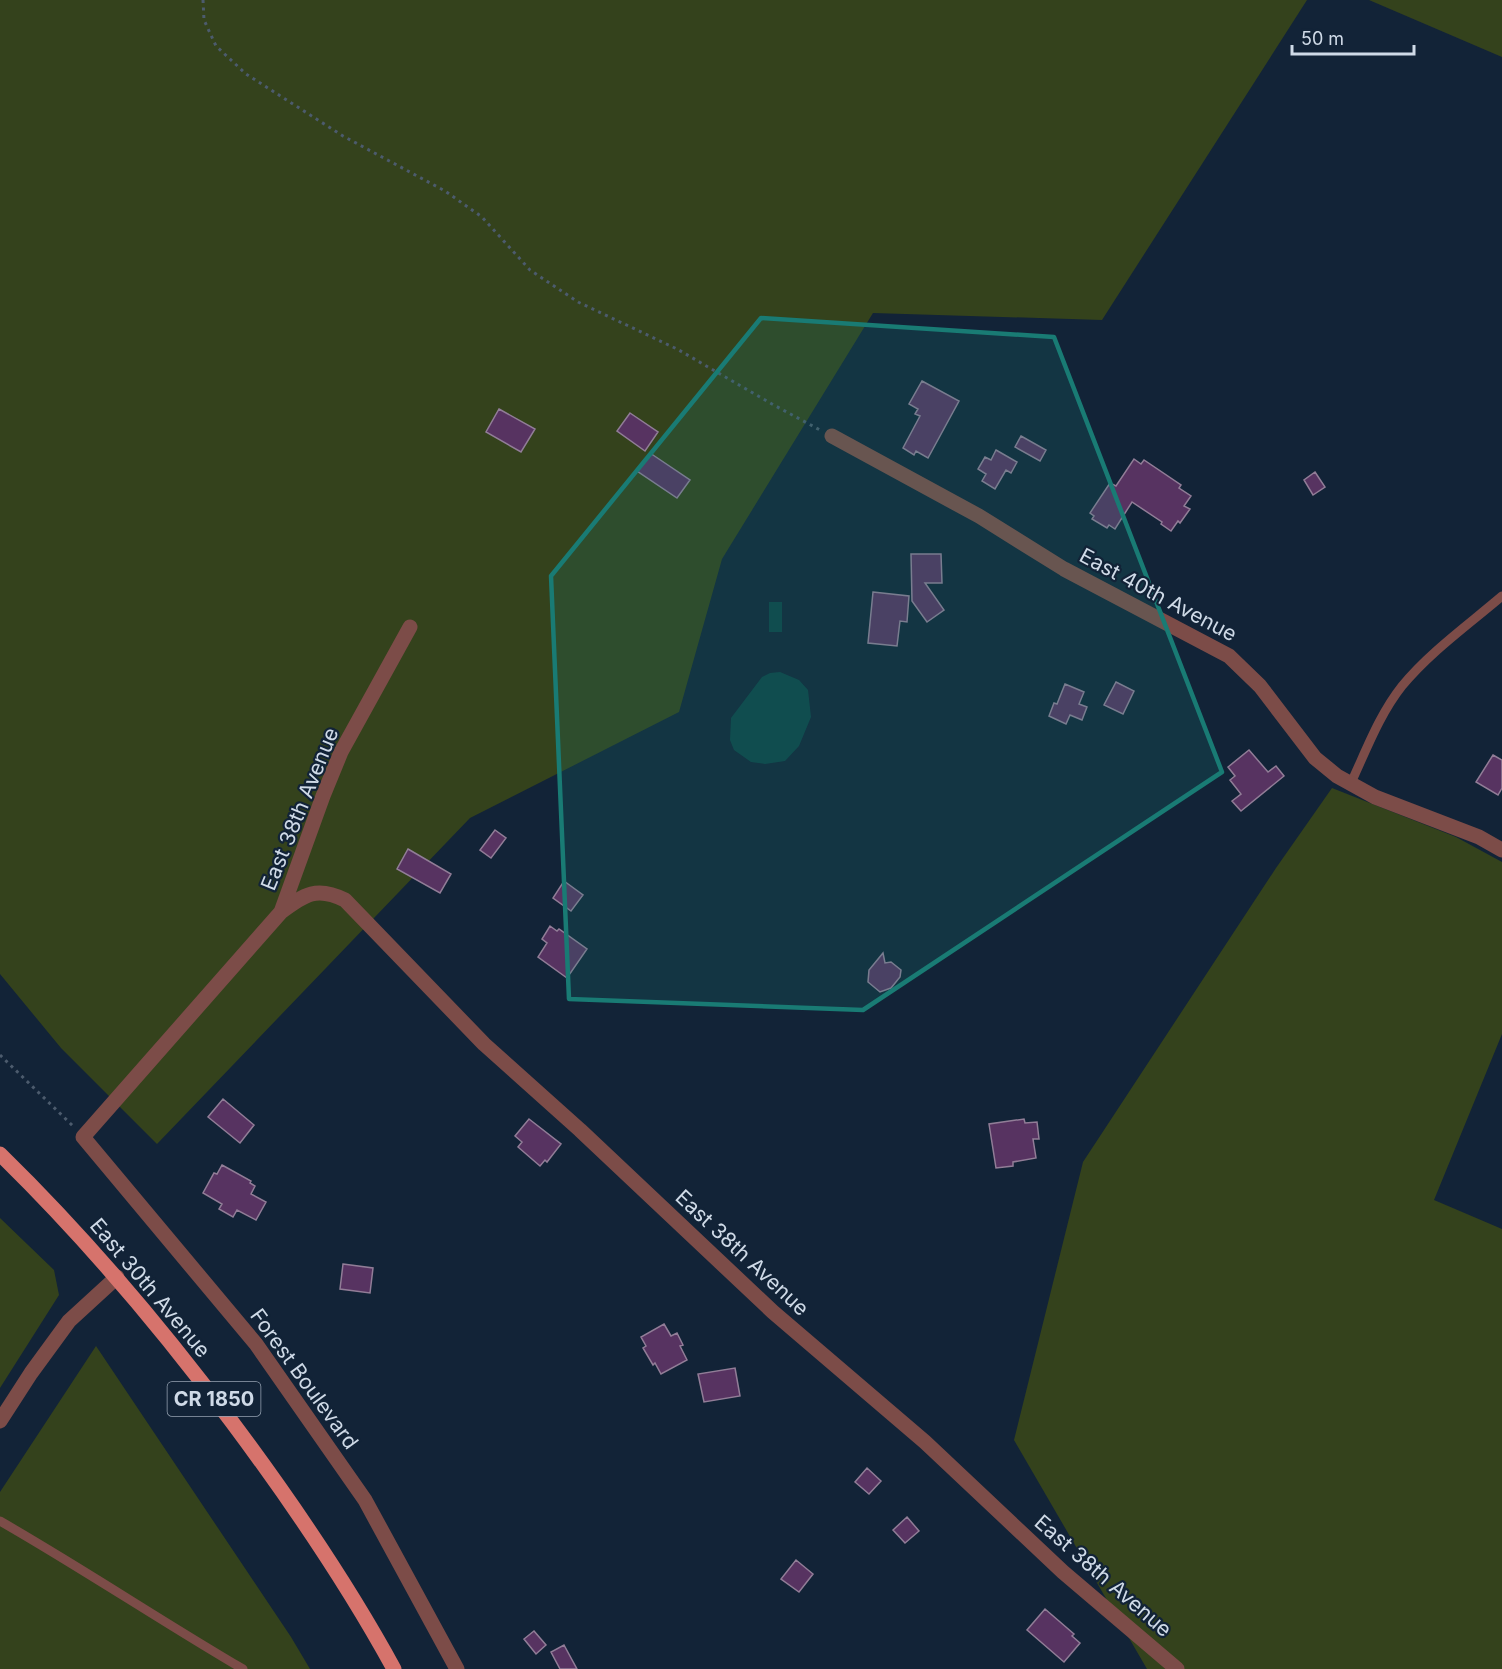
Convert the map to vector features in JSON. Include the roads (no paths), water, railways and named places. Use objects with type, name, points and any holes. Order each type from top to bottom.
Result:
[{"type":"main road","name":"East 30th Avenue","points":[[0,1154],[52,1205],[117,1277],[192,1370],[276,1482],[364,1615],[394,1669]]},
{"type":"street","name":"East 40th Avenue","points":[[832,436],[979,516],[1064,569],[1229,656],[1260,686],[1315,758],[1328,770],[1350,784],[1393,804],[1479,837],[1502,850]]},
{"type":"street","name":"East 38th Avenue","points":[[281,912],[341,752],[410,627]]},
{"type":"street","name":"East 38th Avenue","points":[[83,1137],[281,912],[309,893],[332,893],[345,900],[484,1044],[580,1130],[771,1310],[925,1442],[1063,1572],[1177,1669]]},
{"type":"street","name":"Forest Boulevard","points":[[83,1137],[256,1344],[364,1500],[458,1669]]},
{"type":"street","points":[[0,1421],[69,1321],[117,1277]]},
{"type":"lane","points":[[1350,784],[1379,721],[1402,687],[1437,652],[1502,596]]},
{"type":"lane","points":[[0,1521],[75,1564],[170,1626],[243,1669]]}]
